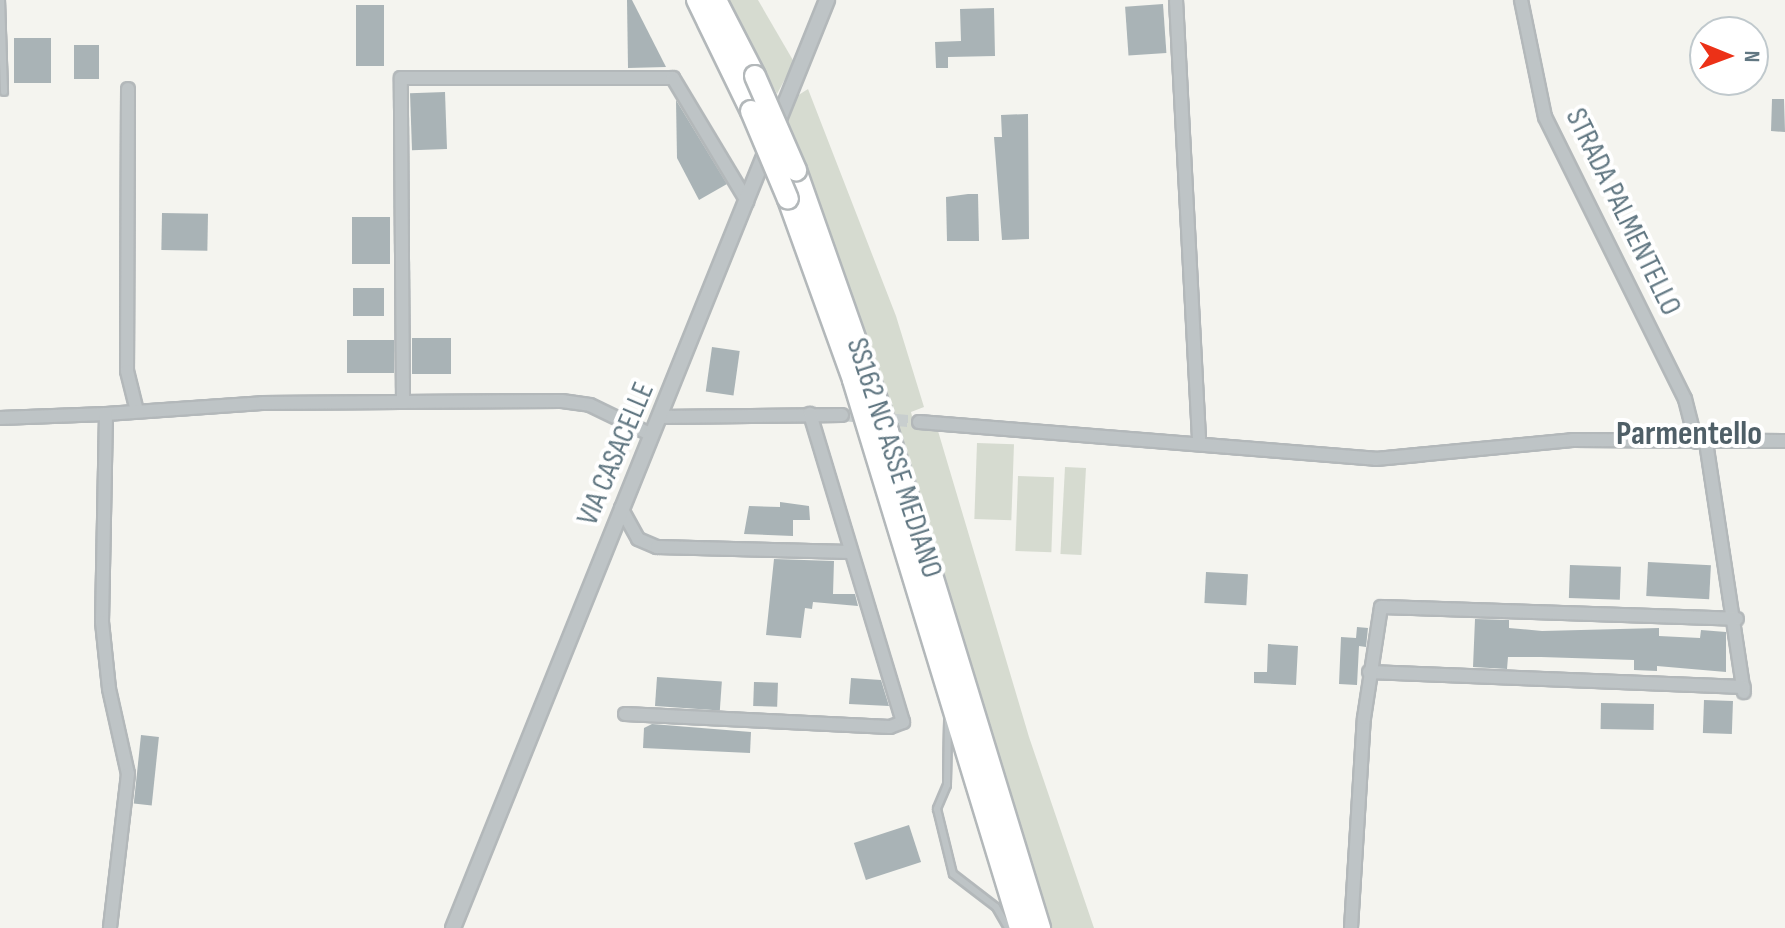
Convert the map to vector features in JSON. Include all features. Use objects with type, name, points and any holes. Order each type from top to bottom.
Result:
[{"type":"highway","name":"SS162 NC ASSE MEDIANO","points":[[697,0],[751,111],[788,199],[857,394],[1020,928]]},
{"type":"highway","name":"SS162 NC ASSE MEDIANO","points":[[716,0],[755,76],[796,170],[888,431],[1040,928]]},
{"type":"street","name":"VIA CASACELLE","points":[[453,928],[827,0]]},
{"type":"street","points":[[1176,0],[1199,443]]},
{"type":"street","name":"STRADA PALMENTELLO","points":[[1369,672],[1744,691],[1737,619],[1701,442],[1685,399],[1545,117],[1521,0]]},
{"type":"street","points":[[403,399],[401,78],[673,78],[747,201]]},
{"type":"street","points":[[128,89],[127,371],[136,408]]},
{"type":"street","points":[[0,418],[106,414],[136,408],[403,399],[562,401],[590,405],[652,435]]},
{"type":"street","points":[[106,414],[102,622],[109,689],[128,774],[110,928]]},
{"type":"street","points":[[625,714],[899,725],[902,714],[810,414]]},
{"type":"street","points":[[660,417],[842,415]]},
{"type":"street","points":[[919,422],[1376,459],[1572,440],[1785,441]]},
{"type":"street","points":[[621,508],[638,539],[657,547],[850,552]]},
{"type":"street","points":[[1351,928],[1369,672],[1376,618],[1381,607],[1737,619]]},
{"type":"lane","points":[[1,0],[4,92]]},
{"type":"lane","points":[[946,690],[950,753],[947,785],[937,809],[953,874],[996,907],[1008,928]]},
{"type":"shaded area","points":[[728,0],[758,0],[794,62],[777,94]]},
{"type":"shaded area","points":[[808,89],[896,316],[924,407],[911,412],[915,429],[938,431],[1029,737],[1094,928],[1049,928],[888,401],[787,122],[797,96]]},
{"type":"shaded area","points":[[977,443],[1014,444],[1011,520],[974,519]]},
{"type":"shaded area","points":[[1065,467],[1086,468],[1081,555],[1060,554]]},
{"type":"shaded area","points":[[1018,476],[1054,477],[1051,552],[1015,551]]},
{"type":"building","points":[[627,0],[632,0],[666,67],[628,68]]},
{"type":"building","points":[[1163,4],[1166,53],[1129,56],[1125,7]]},
{"type":"building","points":[[356,5],[384,5],[384,66],[356,66]]},
{"type":"building","points":[[994,8],[995,56],[948,57],[948,68],[936,68],[935,42],[961,41],[960,9]]},
{"type":"building","points":[[14,38],[51,38],[51,83],[14,83]]},
{"type":"building","points":[[74,45],[99,45],[99,79],[74,79]]},
{"type":"building","points":[[445,92],[447,149],[412,150],[410,93]]},
{"type":"building","points":[[1772,99],[1784,99],[1785,132],[1771,131]]},
{"type":"building","points":[[676,100],[727,184],[699,200],[677,158]]},
{"type":"building","points":[[1028,114],[1029,239],[1002,240],[994,137],[1002,137],[1001,115]]},
{"type":"building","points":[[978,194],[979,241],[947,241],[946,197]]},
{"type":"building","points":[[162,213],[208,214],[207,251],[161,250]]},
{"type":"building","points":[[352,217],[390,217],[390,264],[352,264]]},
{"type":"building","points":[[353,288],[384,288],[384,316],[353,316]]},
{"type":"building","points":[[412,338],[451,338],[451,374],[412,374]]},
{"type":"building","points":[[347,340],[394,340],[394,373],[347,373]]},
{"type":"building","points":[[712,347],[740,351],[733,395],[706,392]]},
{"type":"building","points":[[780,502],[809,506],[810,520],[793,520],[793,536],[744,534],[749,506],[780,507]]},
{"type":"building","points":[[774,559],[834,561],[833,594],[855,594],[858,606],[813,602],[812,609],[805,608],[801,638],[766,635]]},
{"type":"building","points":[[1648,562],[1711,565],[1709,599],[1646,596]]},
{"type":"building","points":[[1570,565],[1621,567],[1620,600],[1569,598]]},
{"type":"building","points":[[1206,572],[1248,574],[1246,605],[1204,603]]},
{"type":"building","points":[[1475,619],[1509,620],[1509,628],[1542,631],[1659,628],[1659,636],[1700,638],[1701,630],[1726,632],[1726,672],[1657,666],[1657,671],[1634,670],[1634,660],[1541,657],[1508,657],[1507,669],[1473,667]]},
{"type":"building","points":[[1357,627],[1368,628],[1366,647],[1359,646],[1357,685],[1339,684],[1341,637],[1356,638]]},
{"type":"building","points":[[1268,644],[1298,646],[1296,685],[1254,683],[1254,672],[1267,672]]},
{"type":"building","points":[[657,677],[722,682],[720,710],[655,706]]},
{"type":"building","points":[[851,678],[881,680],[889,706],[849,704]]},
{"type":"building","points":[[754,682],[778,683],[777,707],[753,706]]},
{"type":"building","points":[[1704,700],[1733,701],[1732,734],[1703,733]]},
{"type":"building","points":[[1601,703],[1654,704],[1654,730],[1601,729]]},
{"type":"building","points":[[652,724],[751,732],[750,753],[643,748],[644,728]]},
{"type":"building","points":[[141,735],[159,737],[152,806],[134,804]]},
{"type":"building","points":[[909,825],[921,862],[866,880],[854,843]]},
{"type":"tunnel","points":[[842,415],[919,422]]},
{"type":"district","name":"Parmentello","points":[[1689,434]]}]
